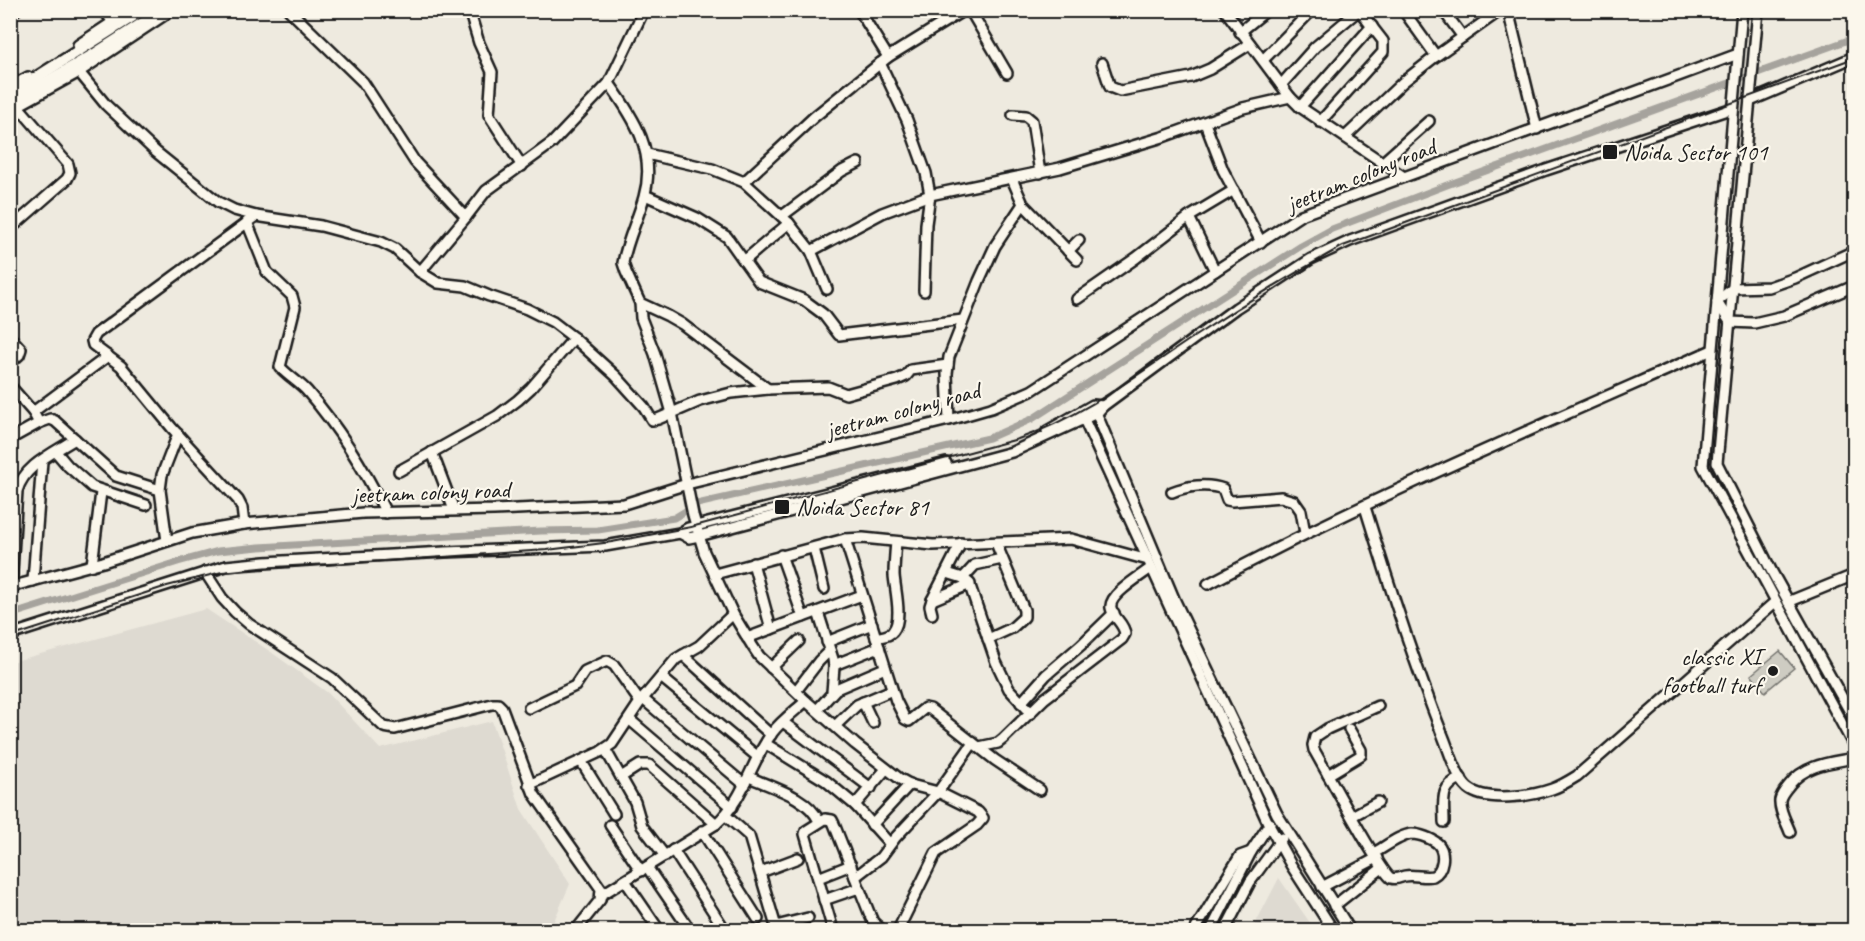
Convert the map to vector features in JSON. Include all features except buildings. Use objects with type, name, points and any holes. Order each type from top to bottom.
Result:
[{"type":"main road","points":[[10,94],[143,10]]},
{"type":"main road","points":[[13,106],[163,10]]},
{"type":"street","points":[[10,14],[15,10]]},
{"type":"street","points":[[104,10],[113,22]]},
{"type":"street","points":[[10,87],[131,10]]},
{"type":"street","points":[[10,215],[14,226],[67,179],[70,173],[68,164],[13,106],[79,72],[172,10]]},
{"type":"street","points":[[290,10],[363,82],[414,162],[466,217]]},
{"type":"street","points":[[469,10],[479,43],[492,72],[489,115],[522,166]]},
{"type":"street","points":[[420,272],[486,190],[552,143],[609,83],[644,10]]},
{"type":"street","points":[[859,10],[884,60],[919,149],[930,195],[926,224],[924,291]]},
{"type":"street","points":[[744,182],[814,117],[884,60],[964,10]]},
{"type":"street","points":[[970,10],[1007,73]]},
{"type":"street","points":[[1225,10],[1300,107],[1404,177]]},
{"type":"street","points":[[1240,32],[1267,10]]},
{"type":"street","points":[[1263,60],[1312,10]]},
{"type":"street","points":[[1281,85],[1315,47],[1359,10],[1383,40],[1383,52],[1320,122]]},
{"type":"street","points":[[1403,10],[1436,56]]},
{"type":"street","points":[[1443,10],[1463,37]]},
{"type":"street","points":[[1345,137],[1403,82],[1501,10]]},
{"type":"street","points":[[1508,10],[1537,129]]},
{"type":"street","points":[[1742,10],[1703,466],[1775,602],[1853,740]]},
{"type":"street","points":[[1758,10],[1717,464],[1788,602],[1854,719]]},
{"type":"street","points":[[1300,107],[1371,26]]},
{"type":"street","points":[[1102,63],[1110,87],[1120,91],[1191,76],[1210,69],[1250,44]]},
{"type":"street","name":"jeetram colony road","points":[[11,587],[92,565],[192,533],[244,524],[386,513],[624,504],[991,408],[1031,391],[1301,215],[1738,56]]},
{"type":"street","points":[[1750,100],[1854,57]]},
{"type":"street","points":[[79,72],[106,105],[156,152],[218,202],[252,219],[321,226],[381,242],[395,249],[420,272],[442,285],[465,286],[527,309],[553,322],[616,376],[644,407],[651,420],[715,396],[768,389],[828,387],[846,394],[897,380],[906,376],[911,370],[948,365]]},
{"type":"street","points":[[609,83],[628,110],[641,135],[647,154],[645,195],[623,263],[640,303],[641,318],[655,354],[672,413],[697,531],[733,614],[759,656],[795,691],[886,769],[910,784],[938,792],[978,812],[983,818],[977,825],[936,853],[898,930]]},
{"type":"street","points":[[811,251],[882,213],[930,195],[1040,173],[1163,138],[1243,108],[1290,97]]},
{"type":"street","points":[[10,635],[226,566],[435,553],[605,546],[680,534],[689,538],[697,531],[1012,452],[1098,408],[1236,308],[1311,259],[1350,241],[1546,170],[1733,106]]},
{"type":"street","points":[[1013,115],[1026,116],[1032,121],[1040,173]]},
{"type":"street","points":[[1383,162],[1429,121]]},
{"type":"street","points":[[1205,123],[1224,170],[1261,242]]},
{"type":"street","points":[[647,154],[712,169],[744,182],[786,219],[811,251],[827,289]]},
{"type":"street","points":[[744,261],[786,219],[842,171],[858,163]]},
{"type":"street","points":[[1012,179],[1023,204],[1077,260]]},
{"type":"street","points":[[1077,299],[1189,217],[1234,190]]},
{"type":"street","points":[[645,195],[713,227],[727,237],[759,282],[804,300],[823,314],[839,335],[963,320]]},
{"type":"street","points":[[949,420],[948,365],[963,320],[995,246],[1023,204]]},
{"type":"street","points":[[1189,217],[1215,271]]},
{"type":"street","points":[[244,524],[242,508],[238,500],[121,366],[93,345],[92,341],[96,334],[252,219]]},
{"type":"street","points":[[252,219],[267,272],[292,296],[294,301],[295,308],[280,367],[305,389],[330,421],[367,477],[386,513]]},
{"type":"street","points":[[1068,251],[1079,240]]},
{"type":"street","points":[[1717,302],[1733,288],[1768,287],[1795,278],[1854,251]]},
{"type":"street","points":[[1730,322],[1754,323],[1784,316],[1854,286]]},
{"type":"street","points":[[1717,302],[1730,322]]},
{"type":"street","points":[[640,303],[682,324],[768,389]]},
{"type":"street","points":[[10,337],[21,349],[19,355],[10,363]]},
{"type":"street","points":[[399,471],[496,416],[518,400],[574,338]]},
{"type":"street","points":[[1208,584],[1305,534],[1444,468],[1712,350]]},
{"type":"street","points":[[33,412],[108,356]]},
{"type":"street","points":[[10,386],[33,412],[39,423]]},
{"type":"street","points":[[1098,408],[1175,601],[1277,814],[1350,930]]},
{"type":"street","points":[[1082,416],[1269,825],[1333,930]]},
{"type":"street","points":[[10,439],[50,419],[116,476],[160,490]]},
{"type":"street","points":[[167,541],[160,490],[165,467],[178,434]]},
{"type":"street","points":[[11,587],[16,491],[21,478],[75,439]]},
{"type":"street","points":[[56,452],[92,487],[101,492],[146,505]]},
{"type":"street","points":[[432,452],[454,510]]},
{"type":"street","points":[[33,581],[42,461]]},
{"type":"street","points":[[1172,492],[1191,487],[1218,487],[1223,489],[1227,500],[1232,501],[1272,500],[1281,497],[1294,501],[1301,512],[1305,534]]},
{"type":"street","points":[[92,565],[101,492]]},
{"type":"street","points":[[1365,507],[1393,599],[1419,671],[1461,778],[1466,787],[1475,793],[1506,796],[1552,789],[1570,780],[1600,758],[1775,602]]},
{"type":"street","points":[[715,574],[845,539],[863,538],[933,545],[1071,539],[1150,564]]},
{"type":"street","points":[[845,539],[892,690],[904,718],[909,721],[913,720],[925,708],[930,709],[1040,790]]},
{"type":"street","points":[[834,665],[878,643],[897,624],[898,610],[894,573],[896,542]]},
{"type":"street","points":[[932,614],[930,606],[932,600],[961,543]]},
{"type":"street","points":[[988,639],[1012,628],[1024,617],[1024,610],[996,543]]},
{"type":"street","points":[[814,548],[824,589]]},
{"type":"street","points":[[781,555],[803,617]]},
{"type":"street","points":[[932,600],[966,581],[975,565],[1002,559]]},
{"type":"street","points":[[753,563],[771,629]]},
{"type":"street","points":[[855,877],[875,863],[976,745],[998,742],[1080,670],[1122,639],[1125,629],[1111,609],[1114,597],[1150,564]]},
{"type":"street","points":[[205,572],[222,598],[242,618],[332,678],[389,729],[498,704],[505,711],[538,802],[598,883],[602,895]]},
{"type":"street","points":[[947,573],[966,581],[1009,689],[1031,713]]},
{"type":"street","points":[[1788,602],[1854,575]]},
{"type":"street","points":[[747,638],[862,595]]},
{"type":"street","points":[[818,612],[834,665],[832,692]]},
{"type":"street","points":[[1021,703],[1046,675],[1082,645],[1114,613]]},
{"type":"street","points":[[530,785],[612,744],[630,720],[641,700],[676,659],[699,646],[733,614]]},
{"type":"street","points":[[795,691],[829,646],[872,624]]},
{"type":"street","points":[[771,668],[799,641]]},
{"type":"street","points":[[683,655],[771,735]]},
{"type":"street","points":[[529,708],[575,686],[585,671],[607,661],[614,665],[641,700],[747,781],[807,805],[819,820]]},
{"type":"street","points":[[817,710],[832,692],[845,683],[885,668]]},
{"type":"street","points":[[661,677],[758,758]]},
{"type":"street","points":[[835,726],[850,710],[892,690]]},
{"type":"street","points":[[576,930],[602,895],[716,824],[725,815],[747,781],[771,735],[806,700]]},
{"type":"street","points":[[863,702],[873,723]]},
{"type":"street","points":[[1322,887],[1376,856],[1411,834],[1436,842],[1440,846],[1442,860],[1440,870],[1432,876],[1409,876],[1394,879],[1390,877],[1382,868],[1376,856],[1328,775],[1313,745],[1315,737],[1327,729],[1378,706]]},
{"type":"street","points":[[630,720],[732,807]]},
{"type":"street","points":[[783,722],[872,788]]},
{"type":"street","points":[[1328,775],[1361,755],[1361,750],[1349,729]]},
{"type":"street","points":[[766,744],[826,781],[855,805],[890,844]]},
{"type":"street","points":[[605,749],[635,802],[642,826],[669,853],[725,930]]},
{"type":"street","points":[[1791,832],[1780,800],[1783,792],[1795,777],[1814,766],[1854,758]]},
{"type":"street","points":[[581,761],[614,814]]},
{"type":"street","points":[[621,777],[640,765],[650,765],[716,824]]},
{"type":"street","points":[[855,805],[886,769]]},
{"type":"street","points":[[1444,822],[1444,795],[1451,782],[1461,778]]},
{"type":"street","points":[[872,825],[910,784]]},
{"type":"street","points":[[1352,816],[1378,802]]},
{"type":"street","points":[[1211,930],[1251,852],[1277,814]]},
{"type":"street","points":[[725,815],[749,836],[777,928],[808,918]]},
{"type":"street","points":[[833,930],[805,834],[819,820],[825,819],[832,820],[873,922],[882,930]]},
{"type":"street","points":[[610,825],[690,930]]},
{"type":"street","points":[[702,831],[758,919]]},
{"type":"street","points":[[1226,930],[1250,882],[1287,831]]},
{"type":"street","points":[[1196,930],[1240,856],[1251,852]]},
{"type":"street","points":[[761,872],[798,858]]},
{"type":"street","points":[[818,878],[851,866]]},
{"type":"street","points":[[1334,906],[1382,868]]},
{"type":"street","points":[[626,882],[659,930]]},
{"type":"street","points":[[824,900],[859,888]]},
{"type":"shaded area","points":[[206,609],[328,693],[380,749],[492,721],[521,809],[570,884],[550,930],[11,930],[11,662]]},
{"type":"shaded area","name":"classic XI football turf","points":[[1780,651],[1794,668],[1765,692],[1751,675]]},
{"type":"shaded area","points":[[1279,878],[1315,930],[1252,930]]},
{"type":"waterway","points":[[10,615],[218,551],[541,531],[598,530],[674,518],[697,504],[989,438],[1032,419],[1301,246],[1332,229],[1447,185],[1854,38]]},
{"type":"railway","points":[[10,637],[167,586],[222,572],[547,550],[612,542],[691,527],[1018,439],[1042,430],[1088,406],[1249,301],[1343,246],[1854,58]]},
{"type":"place","name":"Noida Sector 101","points":[[1610,152]]},
{"type":"place","name":"Noida Sector 81","points":[[782,507]]},
{"type":"place","name":"classic XI football turf","points":[[1773,671]]}]
